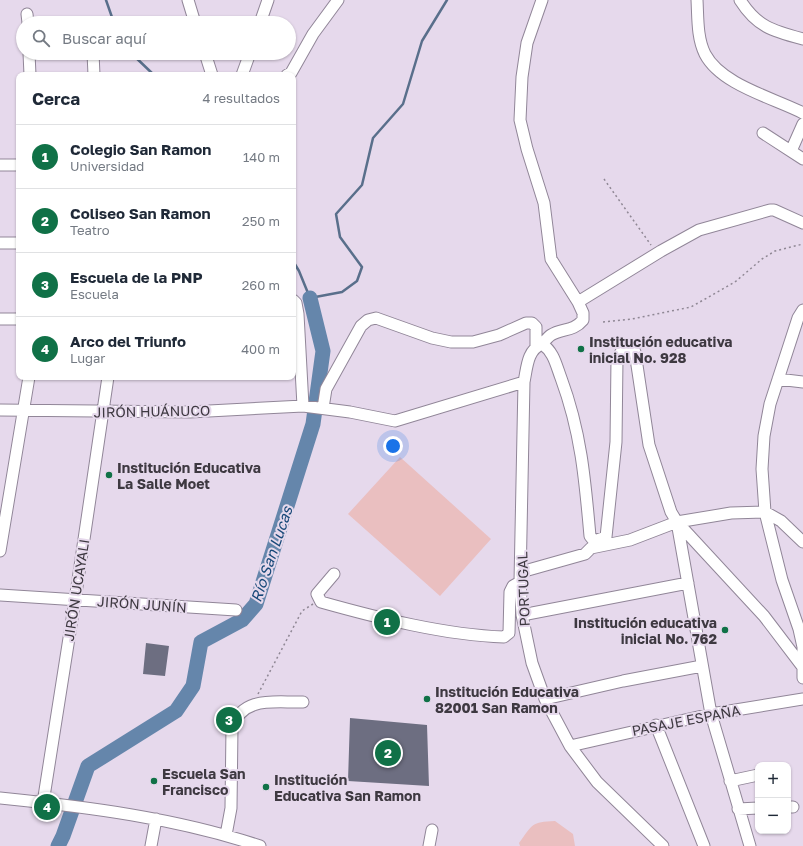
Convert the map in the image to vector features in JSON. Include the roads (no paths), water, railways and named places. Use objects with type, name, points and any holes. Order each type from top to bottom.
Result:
[{"type":"street","points":[[188,0],[193,16]]},
{"type":"street","points":[[262,16],[268,0]]},
{"type":"street","points":[[291,72],[313,34],[338,0]]},
{"type":"street","points":[[539,346],[552,334],[567,331],[579,325],[583,320],[583,313],[578,302],[551,259],[544,203],[527,149],[520,120],[522,78],[527,44],[542,0]]},
{"type":"street","points":[[697,0],[698,29],[705,54],[714,66],[723,74],[747,88],[803,114]]},
{"type":"street","points":[[740,0],[748,13],[757,22],[772,30],[803,39]]},
{"type":"street","points":[[29,60],[30,72]]},
{"type":"street","points":[[93,60],[94,72]]},
{"type":"street","points":[[207,60],[211,72]]},
{"type":"street","points":[[243,72],[247,60]]},
{"type":"street","points":[[791,152],[803,124]]},
{"type":"street","points":[[763,133],[803,160]]},
{"type":"street","points":[[0,165],[16,165]]},
{"type":"street","points":[[578,302],[699,230],[762,211],[774,210],[803,223]]},
{"type":"street","points":[[0,243],[16,243]]},
{"type":"street","points":[[296,308],[314,408]]},
{"type":"street","points":[[803,310],[798,318],[770,404],[764,436],[762,469],[765,512],[782,580],[799,629],[803,647],[803,678]]},
{"type":"street","points":[[314,408],[361,326],[368,320],[376,318],[432,338],[451,342],[473,342],[499,335],[526,323],[532,323],[536,327],[539,346]]},
{"type":"street","points":[[0,319],[16,319]]},
{"type":"street","points":[[539,346],[549,349],[555,360],[573,410],[585,470],[590,536],[593,544]]},
{"type":"street","name":"PORTUGAL","points":[[539,346],[530,356],[524,382],[521,577],[522,615],[532,663],[545,699],[570,746],[597,782],[663,846]]},
{"type":"street","points":[[334,574],[317,594],[321,602],[374,617],[482,636],[504,637],[509,633],[510,592],[521,577],[585,554],[593,544],[606,537],[616,442],[617,359],[620,351],[624,347],[630,348],[635,352],[649,445],[672,512],[677,522],[764,616],[802,666]]},
{"type":"street","points":[[778,379],[803,382]]},
{"type":"street","points":[[0,550],[28,380]]},
{"type":"street","name":"JIRÓN UCAYALI","points":[[48,803],[75,600],[107,380]]},
{"type":"street","name":"JIRÓN HUÁNUCO","points":[[0,410],[190,412],[314,408],[395,421],[524,382]]},
{"type":"street","points":[[593,544],[630,540],[677,522],[730,513],[765,512],[782,521],[803,542]]},
{"type":"street","points":[[677,522],[711,714],[750,846]]},
{"type":"street","points":[[522,615],[688,583]]},
{"type":"street","name":"JIRÓN JUNÍN","points":[[0,595],[236,610]]},
{"type":"street","points":[[545,699],[623,681],[702,666]]},
{"type":"street","name":"PASAJE ESPAÑA","points":[[570,746],[656,725],[711,714],[803,699]]},
{"type":"street","points":[[226,835],[232,808],[232,727],[235,719],[243,709],[252,704],[303,702]]},
{"type":"street","points":[[656,725],[704,846]]},
{"type":"street","points":[[730,781],[755,776]]},
{"type":"street","points":[[0,798],[48,803],[156,819],[226,835],[260,846]]},
{"type":"street","points":[[738,809],[755,808]]},
{"type":"street","points":[[151,846],[156,819]]},
{"type":"street","points":[[429,846],[432,830]]},
{"type":"waterway","points":[[106,0],[112,16]]},
{"type":"waterway","points":[[296,266],[310,298],[342,292],[357,281],[362,267],[340,237],[336,214],[362,185],[373,138],[403,104],[422,41],[447,0]]},
{"type":"waterway","points":[[138,60],[151,72]]},
{"type":"waterway","name":"Río San Lucas","points":[[58,846],[88,766],[176,711],[193,686],[201,642],[242,620],[256,604],[313,424],[323,351],[310,298]]},
{"type":"place","name":"Institución educativa inicial No. 928","points":[[581,349]]},
{"type":"place","name":"Institución Educativa La Salle Moet","points":[[109,475]]},
{"type":"place","name":"Colegio San Ramon","points":[[387,622]]},
{"type":"place","name":"Institución educativa inicial No. 762","points":[[725,630]]},
{"type":"place","name":"Institución Educativa 82001 San Ramon","points":[[427,699]]},
{"type":"place","name":"Escuela de la PNP","points":[[229,720]]},
{"type":"place","name":"Coliseo San Ramon","points":[[388,753]]},
{"type":"place","name":"Escuela San Francisco","points":[[154,781]]},
{"type":"place","name":"Institución Educativa San Ramon","points":[[266,787]]},
{"type":"place","name":"Arco del Triunfo","points":[[47,807]]}]
